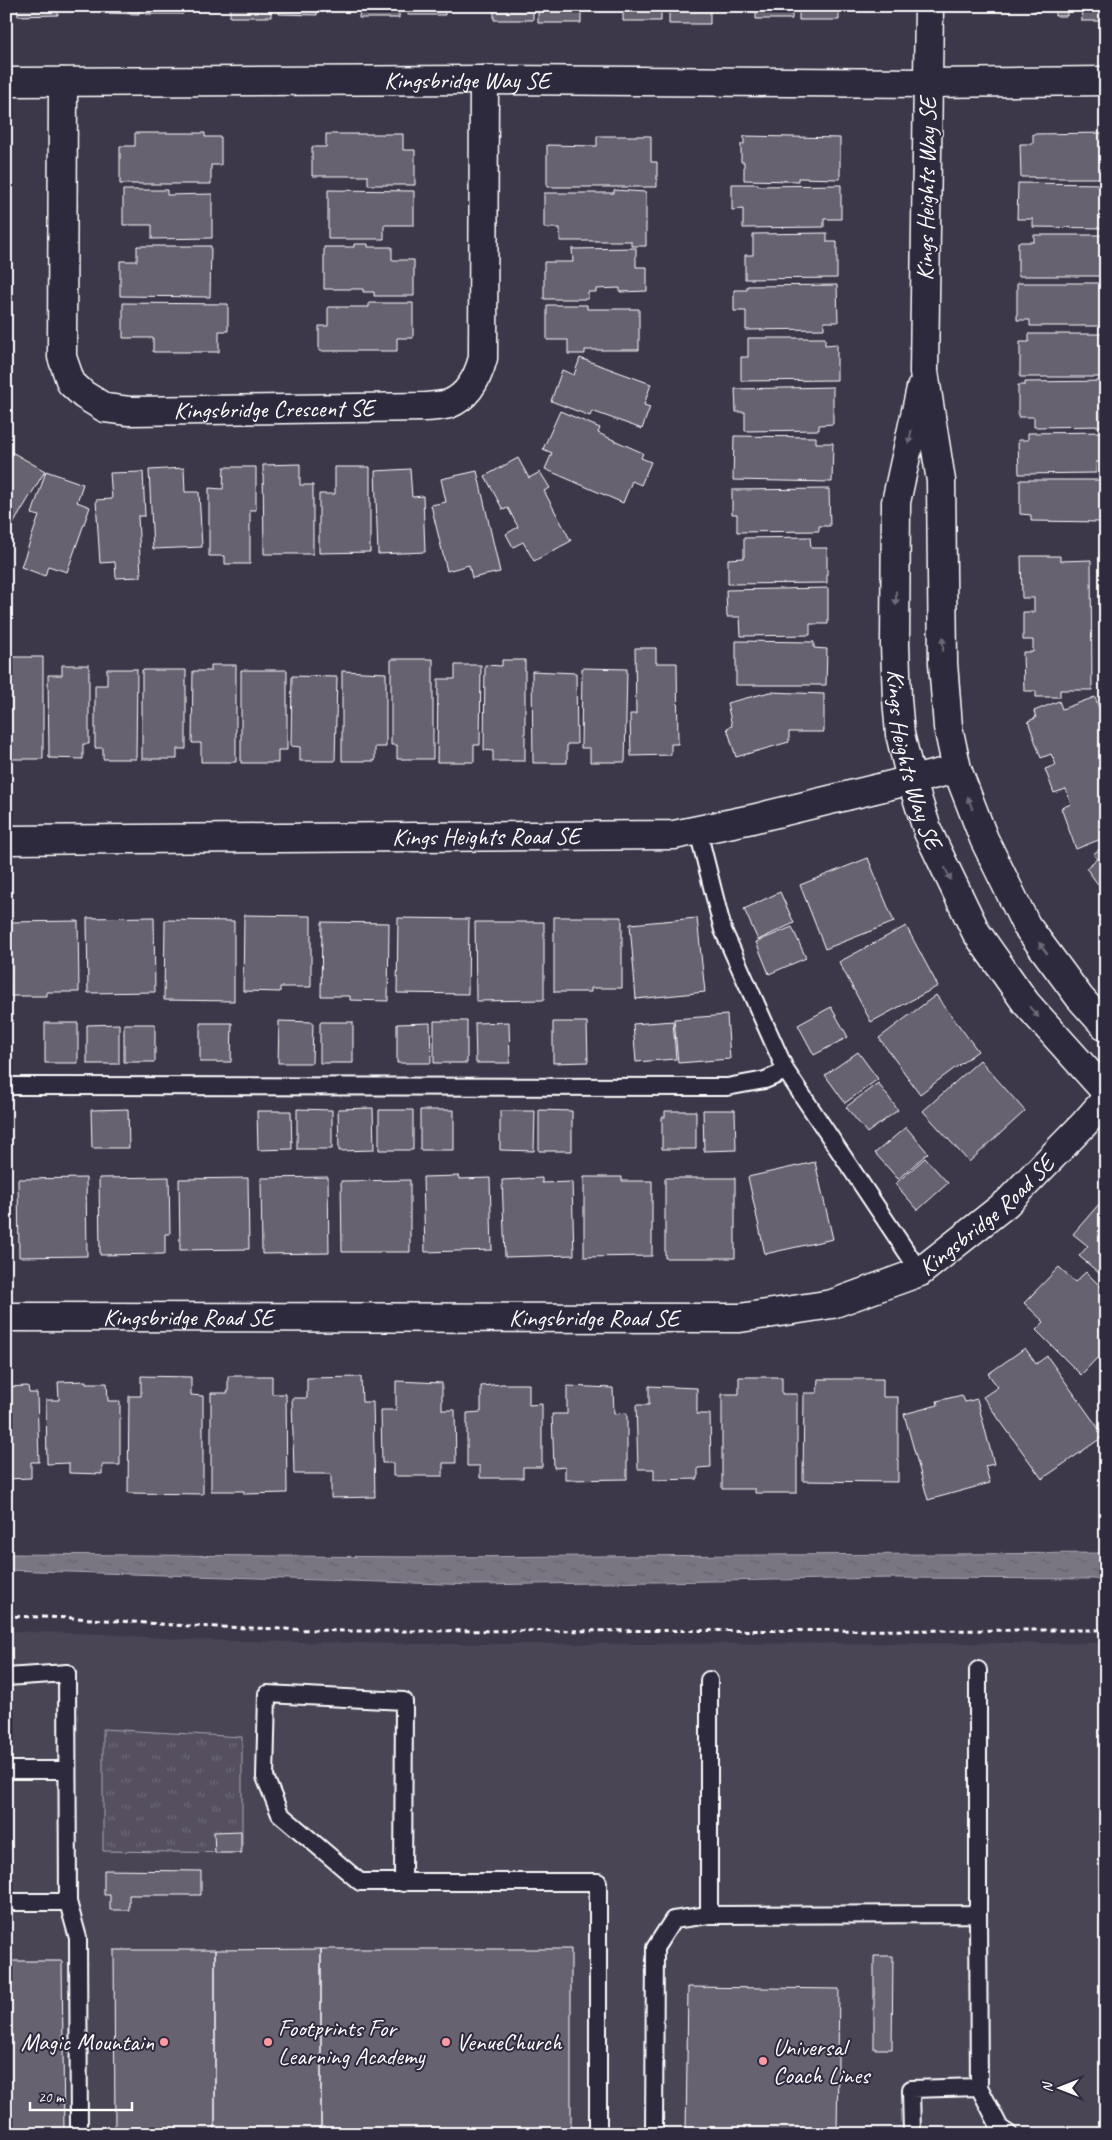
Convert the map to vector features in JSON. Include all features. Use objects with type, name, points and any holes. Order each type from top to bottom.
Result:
[{"type":"street","name":"Kings Heights Way SE","points":[[929,6],[924,372],[941,481],[943,662],[948,727],[957,769],[984,839],[1026,925],[1080,998],[1106,1027]]},
{"type":"street","name":"Kingsbridge Way SE","points":[[6,82],[484,80],[928,83],[1106,81]]},
{"type":"street","name":"Kingsbridge Crescent SE","points":[[63,82],[62,357],[71,382],[84,395],[105,408],[129,411],[426,408],[449,404],[467,392],[479,375],[483,358],[484,80]]},
{"type":"street","name":"Kings Heights Way SE","points":[[924,372],[896,502],[897,699],[900,734],[911,779],[928,832],[976,932],[1026,1004],[1106,1092]]},
{"type":"street","name":"Kings Heights Road SE","points":[[6,840],[674,835],[752,819],[957,769]]},
{"type":"street","name":"Kingsbridge Road SE","points":[[6,1317],[740,1318],[832,1304],[920,1272],[1007,1203],[1106,1099]]},
{"type":"lane","points":[[698,831],[723,930],[786,1071],[920,1272]]},
{"type":"lane","points":[[6,1086],[727,1087],[765,1080],[786,1071]]},
{"type":"lane","points":[[978,1670],[979,2087],[1003,2132]]},
{"type":"lane","points":[[6,1677],[68,1673],[68,1902],[78,1938],[79,2134]]},
{"type":"lane","points":[[709,1680],[709,1916]]},
{"type":"lane","points":[[403,1883],[404,1701],[267,1694],[264,1777],[280,1814],[360,1882],[403,1883],[598,1882],[598,2134]]},
{"type":"lane","points":[[6,1770],[68,1770]]},
{"type":"lane","points":[[6,1902],[68,1902]]},
{"type":"lane","points":[[654,2134],[655,1948],[673,1920],[709,1916],[978,1914]]},
{"type":"lane","points":[[912,2134],[911,2089],[979,2087]]},
{"type":"path","points":[[6,1616],[77,1618],[188,1626],[346,1631],[1106,1630]]},
{"type":"shaded area","points":[[6,1631],[103,1634],[192,1640],[421,1644],[1106,1643],[1106,2134],[6,2134]]},
{"type":"green space","points":[[103,1729],[242,1737],[242,1853],[103,1851]]},
{"type":"water","points":[[1106,1553],[1106,1579],[895,1578],[476,1585],[6,1570],[6,1554],[426,1557]]},
{"type":"building","points":[[17,6],[58,6],[58,15],[18,16]]},
{"type":"building","points":[[103,6],[139,6],[139,14],[103,13]]},
{"type":"building","points":[[146,6],[183,6],[183,14],[146,14]]},
{"type":"building","points":[[230,6],[271,6],[271,17],[230,17]]},
{"type":"building","points":[[279,6],[317,6],[317,15],[279,14]]},
{"type":"building","points":[[360,6],[399,6],[399,18],[359,18]]},
{"type":"building","points":[[408,6],[445,6],[445,15],[408,15]]},
{"type":"building","points":[[494,6],[533,6],[533,20],[494,20]]},
{"type":"building","points":[[538,6],[581,6],[581,23],[538,23]]},
{"type":"building","points":[[623,6],[661,6],[661,21],[623,21]]},
{"type":"building","points":[[669,6],[710,6],[710,24],[669,24]]},
{"type":"building","points":[[756,6],[792,6],[792,19],[756,19]]},
{"type":"building","points":[[799,6],[839,6],[839,20],[799,20]]},
{"type":"building","points":[[1028,6],[1067,6],[1067,16],[1055,16],[1055,10],[1034,11],[1034,7]]},
{"type":"building","points":[[1081,6],[1106,6],[1106,21],[1082,21]]},
{"type":"building","points":[[135,133],[205,133],[205,137],[221,137],[221,165],[211,165],[211,184],[120,184],[120,146],[135,146]]},
{"type":"building","points":[[1106,133],[1106,178],[1021,177],[1020,144],[1033,144],[1033,134]]},
{"type":"building","points":[[326,134],[403,134],[403,150],[415,150],[415,185],[368,185],[368,176],[312,176],[312,147],[326,147]]},
{"type":"building","points":[[597,136],[651,136],[651,162],[657,162],[657,187],[547,187],[547,145],[597,146]]},
{"type":"building","points":[[744,136],[840,138],[840,179],[798,178],[798,181],[744,180],[741,144],[744,144]]},
{"type":"building","points":[[1018,183],[1106,184],[1106,228],[1033,227],[1033,219],[1017,219]]},
{"type":"building","points":[[732,184],[758,184],[759,186],[841,185],[841,219],[824,219],[824,227],[743,228],[743,209],[732,210]]},
{"type":"building","points":[[123,190],[167,190],[167,195],[212,194],[212,238],[152,239],[152,225],[123,225]]},
{"type":"building","points":[[328,190],[414,191],[414,225],[384,225],[384,239],[328,239]]},
{"type":"building","points":[[614,190],[646,192],[646,246],[631,246],[631,241],[560,241],[560,228],[544,228],[544,193],[614,193]]},
{"type":"building","points":[[827,233],[827,242],[837,242],[837,278],[745,279],[745,255],[753,255],[753,234]]},
{"type":"building","points":[[1034,235],[1106,235],[1106,276],[1018,276],[1018,242],[1034,242]]},
{"type":"building","points":[[354,244],[368,244],[368,247],[392,247],[392,260],[414,260],[414,296],[374,296],[374,292],[363,292],[363,289],[324,289],[324,247],[354,247]]},
{"type":"building","points":[[137,246],[211,246],[210,297],[120,296],[120,261],[137,261]]},
{"type":"building","points":[[636,248],[636,267],[647,267],[647,291],[620,292],[620,288],[596,289],[596,292],[588,292],[588,299],[544,299],[544,262],[573,262],[572,249]]},
{"type":"building","points":[[1017,283],[1106,283],[1104,326],[1030,326],[1030,320],[1017,320]]},
{"type":"building","points":[[837,285],[838,322],[824,322],[824,329],[746,330],[746,311],[734,311],[734,290],[747,290],[747,286]]},
{"type":"building","points":[[123,303],[228,304],[228,331],[219,331],[219,352],[153,352],[153,338],[123,338]]},
{"type":"building","points":[[369,303],[413,303],[413,338],[397,338],[397,351],[319,351],[319,326],[328,326],[328,307],[369,307]]},
{"type":"building","points":[[547,305],[587,305],[587,309],[639,309],[639,350],[585,350],[585,354],[568,354],[568,340],[547,340]]},
{"type":"building","points":[[1029,334],[1106,334],[1106,377],[1020,377],[1020,342],[1029,342]]},
{"type":"building","points":[[748,338],[825,338],[825,345],[837,344],[837,380],[741,381],[741,357],[748,357]]},
{"type":"building","points":[[580,358],[651,384],[644,405],[650,407],[642,429],[592,411],[590,416],[551,401],[562,370],[574,375]]},
{"type":"building","points":[[1106,381],[1106,426],[1034,427],[1034,417],[1018,417],[1018,385],[1025,385],[1025,382]]},
{"type":"building","points":[[833,387],[833,424],[819,425],[819,430],[745,431],[745,412],[736,412],[735,389]]},
{"type":"building","points":[[560,411],[600,428],[598,433],[643,453],[641,458],[651,462],[641,485],[632,481],[623,503],[545,469],[552,453],[543,449]]},
{"type":"building","points":[[1106,432],[1106,462],[1096,462],[1096,473],[1019,474],[1018,440],[1028,440],[1028,433]]},
{"type":"building","points":[[734,436],[816,437],[816,443],[833,443],[832,482],[733,480]]},
{"type":"building","points":[[10,451],[45,471],[6,536],[6,457]]},
{"type":"building","points":[[518,458],[529,478],[540,472],[550,488],[544,491],[571,541],[534,561],[523,542],[513,547],[506,534],[518,527],[508,508],[503,510],[485,476]]},
{"type":"building","points":[[300,464],[300,485],[313,485],[313,554],[264,554],[263,465]]},
{"type":"building","points":[[224,467],[256,467],[256,510],[250,510],[250,564],[225,564],[225,556],[209,556],[209,488],[223,489]]},
{"type":"building","points":[[335,467],[370,467],[370,552],[319,553],[319,494],[335,494]]},
{"type":"building","points":[[184,468],[185,492],[199,492],[202,547],[153,549],[149,470]]},
{"type":"building","points":[[410,469],[412,497],[423,496],[425,552],[378,554],[375,471]]},
{"type":"building","points":[[46,471],[83,484],[77,502],[90,507],[67,572],[48,566],[45,576],[21,567],[39,516],[32,514]]},
{"type":"building","points":[[477,471],[500,572],[472,578],[469,565],[447,571],[431,505],[446,502],[441,479]]},
{"type":"building","points":[[143,472],[145,516],[138,516],[141,577],[116,578],[115,562],[100,563],[96,500],[112,499],[110,473]]},
{"type":"building","points":[[1020,480],[1103,480],[1103,522],[1031,521],[1031,515],[1020,514]]},
{"type":"building","points":[[829,489],[830,526],[819,526],[819,531],[737,532],[737,514],[732,514],[732,490]]},
{"type":"building","points":[[810,537],[811,548],[827,548],[827,583],[728,584],[728,559],[744,558],[744,538]]},
{"type":"building","points":[[1021,556],[1060,556],[1060,561],[1091,560],[1092,690],[1060,690],[1060,697],[1036,697],[1036,691],[1024,691],[1023,652],[1033,652],[1033,640],[1023,640],[1023,612],[1034,612],[1034,598],[1022,598]]},
{"type":"building","points":[[828,588],[828,624],[810,624],[810,635],[741,636],[740,617],[727,617],[726,590]]},
{"type":"building","points":[[736,641],[814,642],[814,648],[827,649],[826,685],[736,685]]},
{"type":"building","points":[[635,648],[656,648],[656,663],[677,663],[678,744],[671,744],[671,755],[631,756],[630,714],[636,714]]},
{"type":"building","points":[[6,657],[43,657],[43,759],[8,759],[8,745],[6,745]]},
{"type":"building","points":[[391,659],[433,659],[433,759],[397,759],[397,745],[391,745]]},
{"type":"building","points":[[502,660],[525,660],[525,761],[493,761],[493,751],[484,750],[485,665],[502,666]]},
{"type":"building","points":[[62,665],[89,665],[89,744],[83,744],[83,759],[49,758],[48,675],[62,675]]},
{"type":"building","points":[[211,665],[236,665],[236,762],[201,762],[201,743],[192,743],[193,671],[211,671]]},
{"type":"building","points":[[455,665],[481,665],[480,745],[474,745],[474,762],[437,762],[438,679],[455,679]]},
{"type":"building","points":[[582,668],[627,669],[625,762],[590,762],[590,748],[581,748]]},
{"type":"building","points":[[107,669],[137,669],[136,759],[103,759],[103,748],[95,748],[95,685],[107,685]]},
{"type":"building","points":[[142,670],[186,670],[186,749],[177,749],[177,759],[142,759]]},
{"type":"building","points":[[241,670],[287,670],[287,750],[278,750],[278,763],[241,763]]},
{"type":"building","points":[[342,671],[386,673],[386,747],[375,747],[375,761],[342,761]]},
{"type":"building","points":[[532,671],[576,673],[577,744],[567,744],[567,763],[533,763]]},
{"type":"building","points":[[292,676],[337,677],[335,761],[300,761],[300,747],[291,746]]},
{"type":"building","points":[[770,692],[824,694],[824,732],[789,732],[789,742],[736,757],[727,728],[732,726],[727,703]]},
{"type":"building","points":[[1095,697],[1106,727],[1106,837],[1076,849],[1061,808],[1071,804],[1066,789],[1054,793],[1045,769],[1056,765],[1051,754],[1041,758],[1028,721],[1036,718],[1034,711],[1059,701],[1062,709]]},
{"type":"building","points":[[1106,845],[1106,895],[1086,868],[1097,859],[1093,854]]},
{"type":"building","points":[[868,858],[894,922],[825,949],[800,885]]},
{"type":"building","points":[[780,892],[794,923],[758,940],[744,909]]},
{"type":"building","points":[[244,915],[311,916],[311,987],[280,987],[280,992],[243,991]]},
{"type":"building","points":[[154,917],[155,992],[88,993],[87,918]]},
{"type":"building","points":[[554,917],[622,917],[622,988],[591,988],[591,992],[554,992]]},
{"type":"building","points":[[398,918],[469,919],[468,994],[397,993]]},
{"type":"building","points":[[697,918],[705,992],[636,999],[630,924]]},
{"type":"building","points":[[165,920],[234,921],[234,1001],[164,1000]]},
{"type":"building","points":[[78,921],[79,992],[47,992],[47,996],[10,996],[9,922]]},
{"type":"building","points":[[322,922],[389,923],[388,1001],[350,1000],[350,996],[321,996]]},
{"type":"building","points":[[475,922],[544,922],[544,1000],[476,1001]]},
{"type":"building","points":[[906,926],[938,986],[871,1022],[839,962]]},
{"type":"building","points":[[792,927],[806,958],[769,974],[756,942]]},
{"type":"building","points":[[936,995],[978,1051],[920,1094],[879,1038]]},
{"type":"building","points":[[831,1007],[848,1037],[814,1055],[798,1025]]},
{"type":"building","points":[[727,1015],[730,1059],[678,1063],[674,1019]]},
{"type":"building","points":[[279,1021],[313,1022],[312,1063],[278,1063]]},
{"type":"building","points":[[434,1021],[467,1021],[467,1063],[434,1063]]},
{"type":"building","points":[[673,1021],[676,1059],[636,1062],[633,1024]]},
{"type":"building","points":[[320,1022],[353,1022],[353,1063],[320,1063]]},
{"type":"building","points":[[509,1022],[510,1063],[476,1063],[475,1023]]},
{"type":"building","points":[[553,1022],[587,1022],[588,1062],[553,1063]]},
{"type":"building","points":[[45,1023],[78,1023],[78,1063],[45,1063]]},
{"type":"building","points":[[200,1023],[232,1023],[231,1062],[200,1062]]},
{"type":"building","points":[[430,1023],[431,1063],[397,1063],[397,1024]]},
{"type":"building","points":[[119,1024],[119,1064],[87,1064],[87,1025]]},
{"type":"building","points":[[124,1024],[155,1024],[155,1062],[124,1062]]},
{"type":"building","points":[[858,1052],[878,1079],[845,1103],[825,1075]]},
{"type":"building","points":[[980,1060],[1025,1111],[969,1162],[923,1111]]},
{"type":"building","points":[[878,1083],[898,1110],[867,1133],[846,1107]]},
{"type":"building","points":[[373,1108],[374,1150],[339,1151],[338,1109]]},
{"type":"building","points":[[128,1109],[129,1148],[92,1148],[91,1110]]},
{"type":"building","points":[[297,1109],[332,1110],[332,1149],[297,1149]]},
{"type":"building","points":[[7,1110],[8,1150],[6,1150]]},
{"type":"building","points":[[379,1110],[413,1110],[413,1150],[379,1150]]},
{"type":"building","points":[[420,1110],[454,1110],[454,1150],[420,1150]]},
{"type":"building","points":[[539,1110],[572,1111],[572,1151],[539,1151]]},
{"type":"building","points":[[703,1110],[735,1110],[736,1150],[704,1151]]},
{"type":"building","points":[[257,1111],[291,1111],[292,1149],[258,1150]]},
{"type":"building","points":[[500,1111],[535,1111],[534,1151],[500,1150]]},
{"type":"building","points":[[665,1111],[696,1111],[696,1149],[662,1149],[662,1117],[665,1117]]},
{"type":"building","points":[[906,1127],[928,1153],[898,1179],[875,1153]]},
{"type":"building","points":[[925,1158],[948,1183],[918,1210],[895,1184]]},
{"type":"building","points":[[815,1162],[833,1239],[765,1254],[748,1177]]},
{"type":"building","points":[[459,1176],[459,1179],[490,1178],[492,1250],[425,1252],[423,1177]]},
{"type":"building","points":[[169,1177],[170,1234],[165,1234],[165,1254],[100,1255],[99,1178]]},
{"type":"building","points":[[328,1177],[329,1253],[262,1254],[261,1178]]},
{"type":"building","points":[[584,1177],[622,1177],[622,1181],[652,1181],[652,1256],[584,1257]]},
{"type":"building","points":[[86,1178],[87,1256],[19,1257],[18,1179]]},
{"type":"building","points":[[248,1178],[249,1249],[180,1250],[179,1179]]},
{"type":"building","points":[[542,1178],[542,1183],[572,1182],[574,1255],[505,1257],[502,1180]]},
{"type":"building","points":[[665,1178],[735,1178],[735,1258],[665,1258]]},
{"type":"building","points":[[410,1180],[410,1252],[342,1252],[341,1181]]},
{"type":"building","points":[[1106,1196],[1106,1279],[1079,1256],[1088,1246],[1073,1234]]},
{"type":"building","points":[[1059,1267],[1075,1282],[1086,1272],[1106,1292],[1106,1361],[1103,1364],[1097,1358],[1081,1375],[1036,1330],[1044,1322],[1024,1303]]},
{"type":"building","points":[[1025,1348],[1036,1364],[1047,1356],[1104,1436],[1042,1479],[983,1397],[998,1387],[988,1374]]},
{"type":"building","points":[[141,1376],[191,1377],[191,1395],[203,1396],[203,1494],[128,1493],[129,1396],[141,1396]]},
{"type":"building","points":[[228,1376],[272,1376],[272,1394],[286,1394],[287,1493],[244,1494],[244,1491],[211,1491],[211,1393],[228,1393]]},
{"type":"building","points":[[361,1377],[362,1402],[373,1402],[375,1497],[331,1498],[331,1474],[294,1474],[292,1398],[307,1398],[307,1378]]},
{"type":"building","points":[[739,1377],[782,1377],[782,1394],[797,1394],[797,1493],[755,1493],[755,1489],[722,1489],[722,1394],[739,1394]]},
{"type":"building","points":[[818,1379],[883,1379],[883,1397],[898,1397],[898,1482],[803,1481],[804,1393],[817,1393]]},
{"type":"building","points":[[86,1381],[86,1383],[107,1383],[108,1401],[120,1401],[120,1465],[102,1465],[102,1474],[69,1473],[69,1463],[47,1464],[46,1400],[59,1400],[58,1382]]},
{"type":"building","points":[[396,1381],[442,1383],[442,1410],[455,1410],[456,1463],[443,1463],[443,1476],[393,1476],[393,1463],[382,1463],[381,1410],[396,1410]]},
{"type":"building","points":[[529,1384],[529,1405],[542,1404],[542,1467],[523,1467],[523,1478],[480,1478],[480,1466],[467,1466],[467,1413],[481,1412],[481,1386]]},
{"type":"building","points":[[28,1386],[29,1393],[37,1393],[39,1462],[31,1462],[31,1478],[6,1479],[6,1387]]},
{"type":"building","points":[[567,1386],[613,1388],[614,1414],[627,1413],[627,1479],[565,1480],[565,1467],[554,1468],[552,1414],[567,1414]]},
{"type":"building","points":[[649,1386],[697,1388],[697,1414],[710,1414],[711,1467],[698,1468],[698,1479],[654,1480],[654,1469],[638,1469],[636,1405],[649,1405]]},
{"type":"building","points":[[962,1395],[965,1402],[977,1399],[994,1464],[985,1466],[990,1483],[928,1500],[904,1414],[938,1405],[937,1401]]},
{"type":"building","points":[[1102,1666],[1106,1666],[1106,1713],[1103,1713]]},
{"type":"building","points":[[241,1831],[241,1853],[215,1853],[214,1832]]},
{"type":"building","points":[[104,1870],[201,1871],[201,1895],[129,1895],[129,1910],[110,1910],[110,1895],[104,1895]]},
{"type":"building","name":"Footprints For Learning Academy","points":[[321,1949],[321,2134],[215,2134],[215,1950]]},
{"type":"building","name":"VenueChurch","points":[[321,1949],[571,1949],[571,2134],[321,2134]]},
{"type":"building","name":"Magic Mountain","points":[[114,1950],[215,1950],[215,2134],[115,2134]]},
{"type":"building","points":[[874,1956],[893,1956],[892,2049],[874,2049]]},
{"type":"building","points":[[6,1961],[62,1961],[64,2134],[10,2134],[9,2082],[6,2082]]},
{"type":"building","name":"Universal Coach Lines","points":[[688,1987],[839,1989],[837,2134],[686,2134]]},
{"type":"place","name":"Magic Mountain","points":[[164,2042]]},
{"type":"place","name":"Footprints For Learning Academy","points":[[268,2042]]},
{"type":"place","name":"VenueChurch","points":[[446,2042]]},
{"type":"place","name":"Universal Coach Lines","points":[[763,2061]]}]
